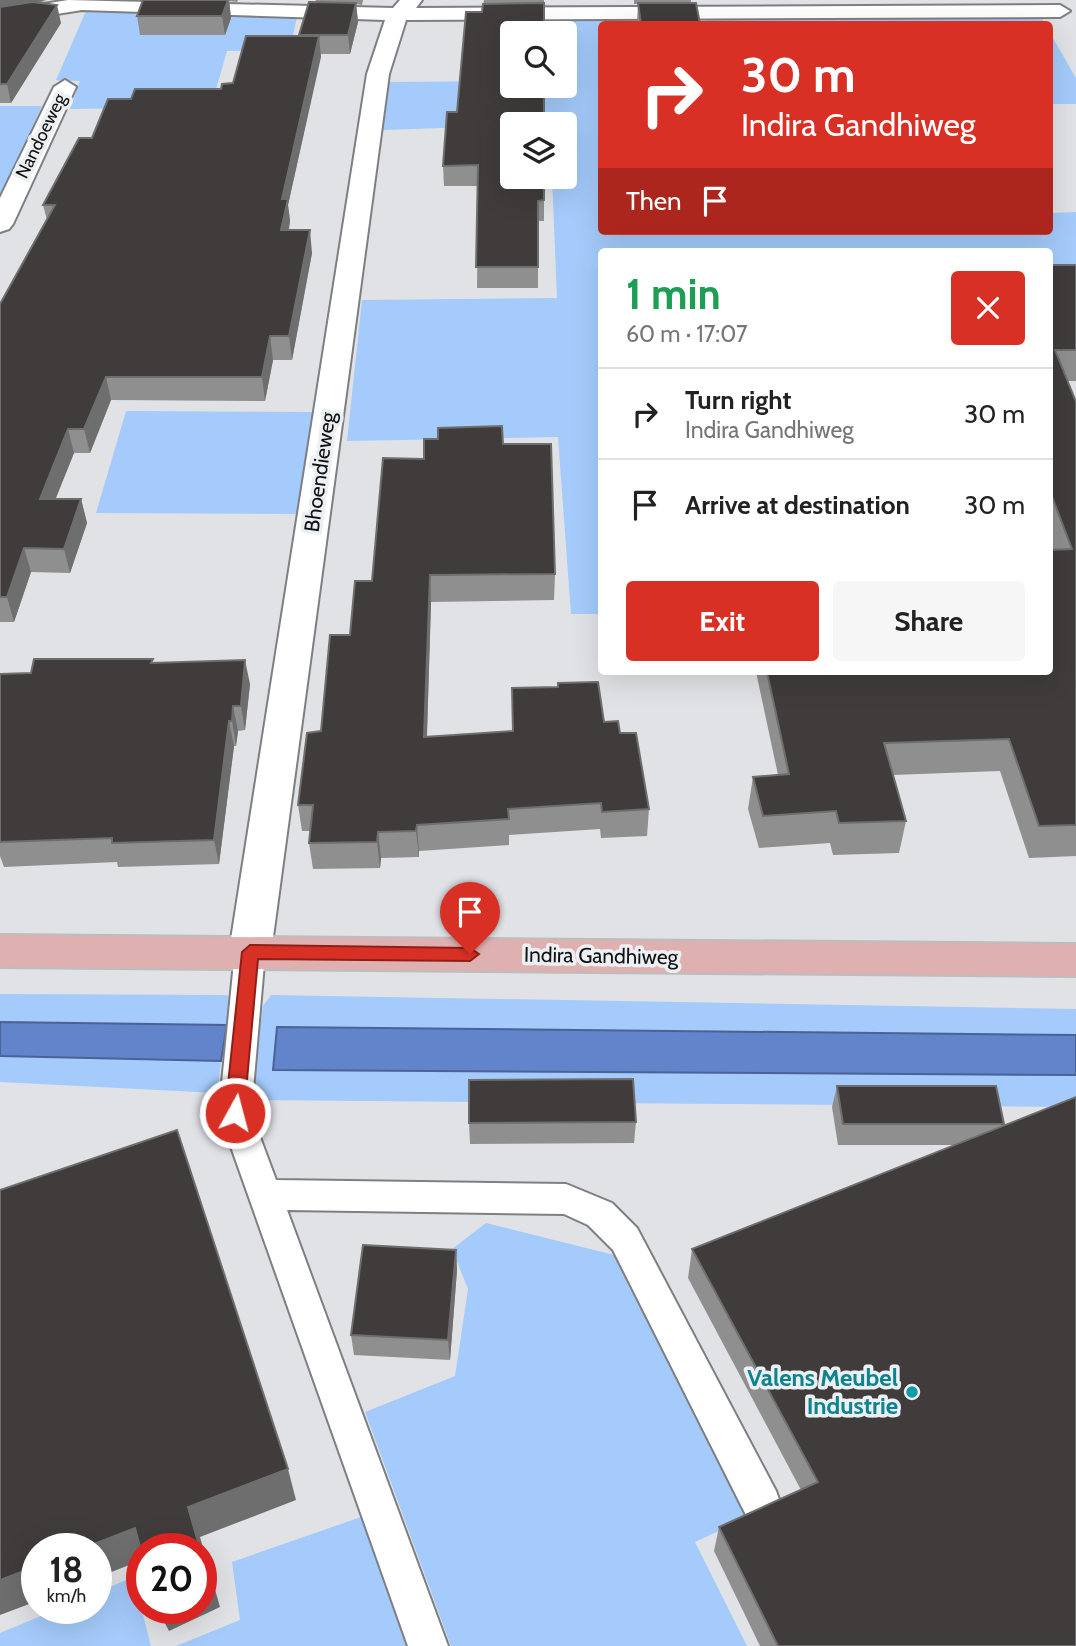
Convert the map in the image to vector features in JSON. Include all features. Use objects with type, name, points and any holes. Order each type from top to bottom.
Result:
[{"type":"main road","name":"Indira Gandhiweg","points":[[0,951],[1076,960]]},
{"type":"street","points":[[0,18],[82,5],[1057,5],[1071,30]]},
{"type":"street","name":"Bhoendieweg","points":[[250,952],[378,75],[405,7]]},
{"type":"street","name":"Nandoeweg","points":[[0,224],[65,87]]},
{"type":"lane","points":[[250,952],[248,999],[235,1113],[428,1646]]},
{"type":"lane","points":[[265,1195],[566,1199],[600,1214],[625,1239],[762,1505]]},
{"type":"shaded area","points":[[86,11],[298,12],[290,50],[227,51],[211,107],[70,109],[80,81],[56,80]]},
{"type":"shaded area","points":[[484,15],[616,16],[617,21],[598,21],[598,235],[1053,235],[1053,213],[1076,212],[1076,289],[1053,289],[1053,248],[598,248],[598,614],[571,614],[558,437],[347,441],[362,300],[557,298],[552,189],[577,189],[577,112],[500,112],[500,126],[382,130],[388,82],[500,81],[500,98],[577,98],[577,21],[500,21],[500,25]]},
{"type":"shaded area","points":[[706,18],[1043,21],[706,21]]},
{"type":"shaded area","points":[[1053,38],[1076,78],[1076,104],[1053,104]]},
{"type":"shaded area","points":[[0,106],[42,106],[0,198]]},
{"type":"shaded area","points":[[126,411],[314,412],[299,514],[96,513]]},
{"type":"shaded area","points":[[0,994],[227,995],[233,1002],[227,1025],[0,1022]]},
{"type":"shaded area","points":[[271,995],[1076,1009],[1076,1035],[277,1027],[273,1069],[1076,1075],[1076,1107],[250,1100],[263,1006]]},
{"type":"shaded area","points":[[0,1022],[227,1025],[221,1061],[0,1056]]},
{"type":"shaded area","points":[[277,1027],[1076,1035],[1076,1075],[273,1070]]},
{"type":"shaded area","points":[[0,1056],[221,1061],[217,1093],[0,1082]]},
{"type":"shaded area","points":[[486,1223],[618,1256],[749,1517],[695,1542],[747,1646],[451,1646],[365,1412],[455,1376],[468,1289],[452,1249]]},
{"type":"shaded area","points":[[361,1517],[407,1646],[176,1646],[240,1620],[232,1562]]},
{"type":"shaded area","points":[[126,1580],[126,1624],[145,1624],[151,1646],[0,1646],[0,1633],[22,1624],[112,1624],[112,1586]]},
{"type":"building","points":[[143,0],[228,0],[222,16],[137,16]]},
{"type":"building","points":[[32,2],[57,5],[7,84],[0,84],[0,7]]},
{"type":"building","points":[[309,2],[356,3],[348,35],[299,35]]},
{"type":"building","points":[[544,3],[544,21],[500,21],[500,98],[544,98],[544,112],[500,112],[500,189],[544,189],[544,200],[538,201],[538,267],[476,267],[478,165],[443,166],[447,112],[457,112],[466,12],[482,12],[483,4]]},
{"type":"building","points":[[638,3],[696,3],[699,21],[641,21]]},
{"type":"building","points":[[246,36],[319,36],[282,199],[288,199],[281,230],[310,230],[289,336],[270,336],[262,377],[106,377],[84,429],[68,429],[40,499],[81,499],[64,549],[24,548],[7,597],[0,597],[0,304],[55,205],[43,205],[79,138],[92,138],[108,99],[131,99],[135,89],[221,89],[222,84],[233,83]]},
{"type":"building","points":[[1053,265],[1076,265],[1076,350],[1055,350],[1076,402],[1076,825],[1039,826],[1009,739],[884,743],[906,821],[839,823],[836,811],[763,816],[753,777],[789,774],[768,675],[1053,675],[1053,550],[1072,549],[1053,499]]},
{"type":"building","points":[[502,426],[503,444],[551,444],[555,574],[430,575],[424,737],[513,731],[512,688],[558,687],[558,683],[598,682],[604,722],[618,721],[620,733],[636,733],[649,809],[602,812],[601,803],[508,809],[509,819],[417,825],[416,831],[378,832],[377,842],[309,843],[313,805],[298,805],[307,733],[321,731],[330,635],[350,635],[355,581],[372,581],[383,458],[424,459],[424,439],[438,439],[438,428]]},
{"type":"building","points":[[34,659],[153,659],[151,663],[245,660],[241,706],[233,706],[232,721],[229,721],[214,840],[112,843],[112,838],[0,842],[0,674],[31,673]]},
{"type":"building","points":[[633,1079],[636,1122],[469,1123],[469,1080]]},
{"type":"building","points":[[837,1086],[996,1086],[1004,1124],[843,1124]]},
{"type":"building","name":"Valens Meubel Industrie","points":[[1076,1097],[1076,1646],[778,1646],[719,1527],[818,1482],[692,1249]]},
{"type":"building","points":[[177,1130],[288,1469],[188,1507],[195,1533],[136,1533],[135,1528],[112,1537],[112,1533],[21,1533],[21,1572],[0,1580],[0,1190]]},
{"type":"building","points":[[363,1245],[456,1250],[448,1340],[351,1335]]},
{"type":"place","name":"Valens Meubel Industrie","points":[[912,1392]]},
{"type":"route","points":[[235,1113],[248,999],[250,952],[470,954]]}]
